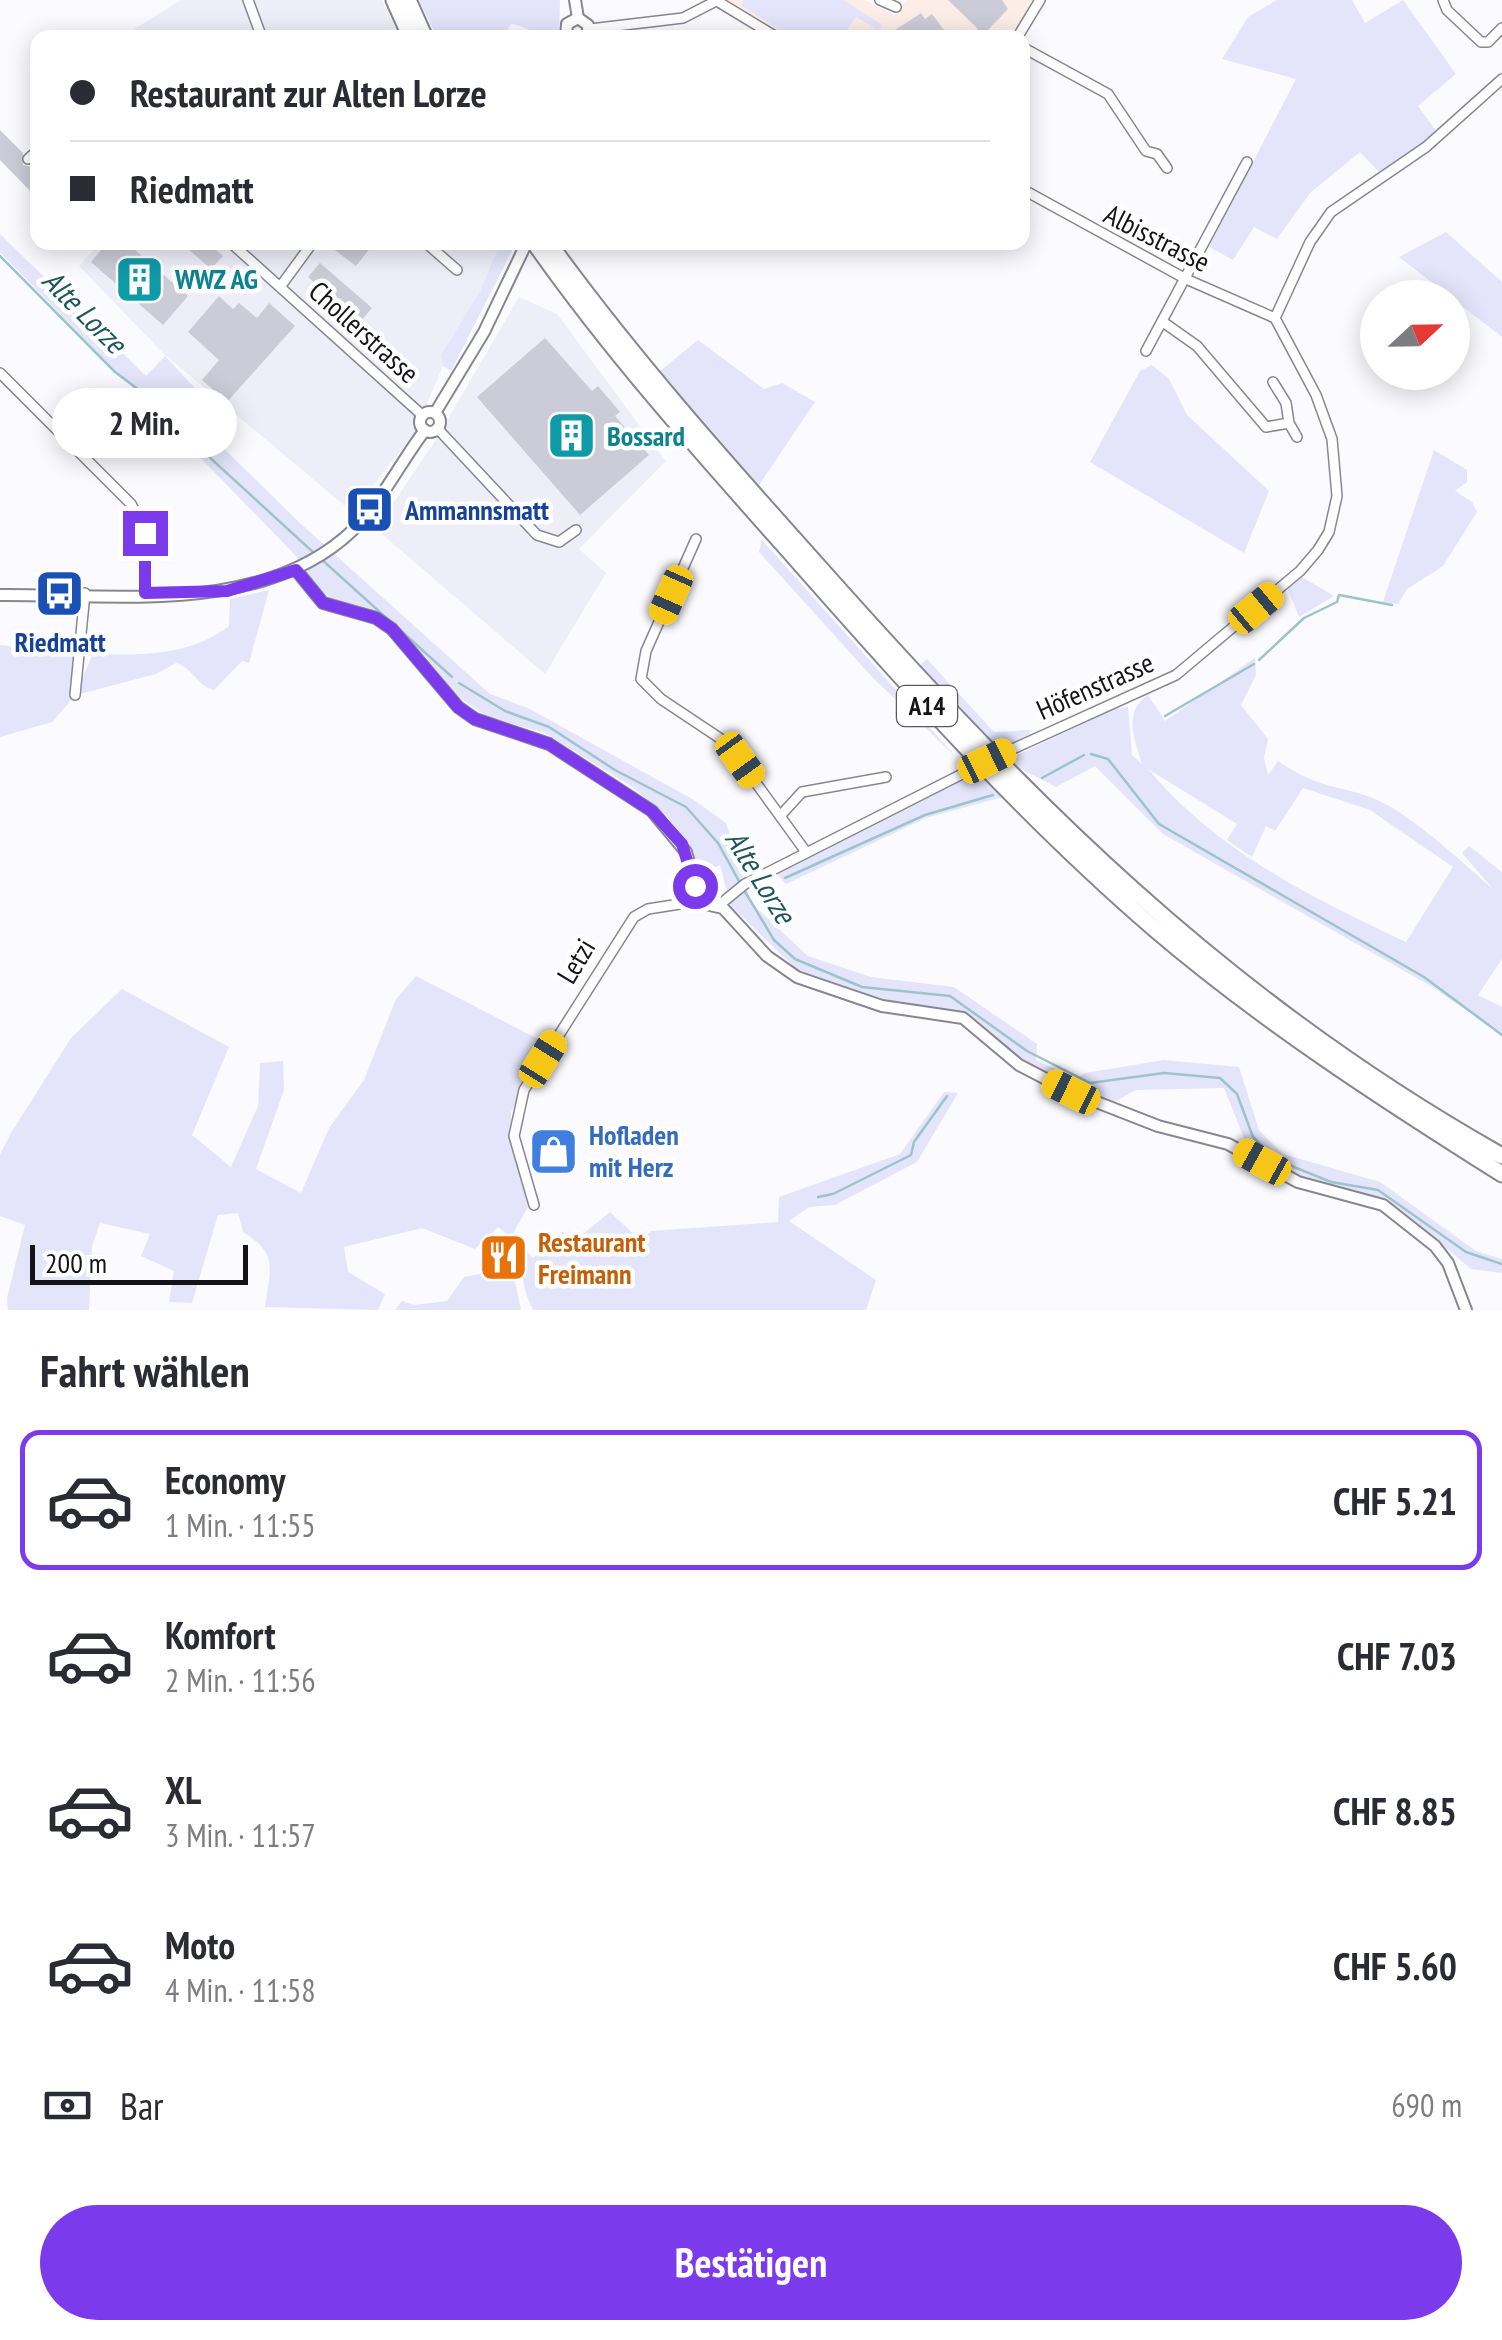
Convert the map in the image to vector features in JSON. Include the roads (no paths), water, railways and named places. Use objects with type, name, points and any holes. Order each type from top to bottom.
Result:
[{"type":"highway","points":[[394,0],[407,30]]},
{"type":"highway","points":[[408,0],[421,30]]},
{"type":"highway","name":"A14","points":[[536,250],[675,422],[1019,802],[1198,964],[1308,1048],[1502,1172]]},
{"type":"highway","name":"A14","points":[[554,250],[720,456],[958,722],[1069,835],[1166,922],[1272,1007],[1386,1086],[1502,1156]]},
{"type":"street","points":[[248,0],[259,30]]},
{"type":"street","points":[[575,0],[578,18],[587,30]]},
{"type":"street","points":[[608,30],[683,18],[717,0],[765,30]]},
{"type":"street","points":[[880,0],[896,6]]},
{"type":"street","points":[[1022,30],[1040,0]]},
{"type":"street","points":[[1443,0],[1447,10],[1481,42],[1488,42],[1502,28]]},
{"type":"street","points":[[567,30],[567,24],[578,18]]},
{"type":"street","points":[[1030,51],[1108,94],[1146,151],[1156,154],[1167,168]]},
{"type":"street","points":[[1275,318],[1310,242],[1331,212],[1426,147],[1502,79]]},
{"type":"street","points":[[1146,350],[1247,162]]},
{"type":"street","name":"Albisstrasse","points":[[1030,194],[1186,279],[1275,318]]},
{"type":"street","name":"Chollerstrasse","points":[[239,250],[422,415]]},
{"type":"street","points":[[280,286],[307,250]]},
{"type":"street","points":[[434,250],[457,270]]},
{"type":"street","points":[[0,595],[227,591],[300,568],[338,543],[370,510],[431,429],[435,413],[484,332],[526,250]]},
{"type":"street","name":"Höfenstrasse","points":[[718,906],[728,894],[806,852],[1006,752],[1176,674],[1300,571],[1318,550],[1334,516],[1332,439],[1316,395],[1275,318]]},
{"type":"street","points":[[1162,322],[1197,346],[1260,424],[1266,427],[1289,422]]},
{"type":"street","points":[[0,373],[131,504],[145,529],[145,593]]},
{"type":"street","points":[[1273,382],[1286,403],[1297,438]]},
{"type":"street","points":[[435,413],[422,415],[420,424],[431,429],[537,535],[559,542],[576,530]]},
{"type":"street","points":[[696,539],[646,650],[641,678],[661,699],[727,742],[806,852]]},
{"type":"street","points":[[300,568],[323,603],[376,618],[392,629],[458,707],[475,719],[549,744],[652,811],[686,852],[699,901],[718,906],[767,956],[797,977],[882,1006],[964,1018],[1019,1065],[1071,1092],[1158,1126],[1228,1144],[1298,1182],[1383,1205],[1436,1246],[1448,1263],[1466,1310]]},
{"type":"street","points":[[75,695],[85,593]]},
{"type":"street","points":[[781,815],[802,792],[886,776]]},
{"type":"street","name":"Letzi","points":[[534,1205],[514,1136],[524,1090],[634,917],[648,909],[699,901]]},
{"type":"waterway","name":"Alte Lorze","points":[[0,256],[115,372],[174,416],[206,454],[314,553]]},
{"type":"waterway","name":"Alte Lorze","points":[[320,558],[392,623]]},
{"type":"waterway","points":[[1259,660],[1304,618],[1337,602],[1339,595],[1392,605]]},
{"type":"waterway","name":"Alte Lorze","points":[[398,628],[452,677]]},
{"type":"waterway","points":[[1165,716],[1254,664]]},
{"type":"waterway","name":"Alte Lorze","points":[[459,683],[505,711],[549,727],[615,770],[686,807],[718,843],[740,883]]},
{"type":"waterway","points":[[1091,754],[1108,759],[1159,824],[1424,977],[1502,1035]]},
{"type":"waterway","points":[[1042,778],[1084,755]]},
{"type":"waterway","points":[[785,878],[925,815],[993,795]]},
{"type":"waterway","name":"Alte Lorze","points":[[744,890],[774,940],[795,959],[862,987],[950,996],[1027,1051],[1090,1083],[1164,1073],[1220,1078],[1237,1094],[1253,1137],[1263,1147],[1294,1167],[1331,1182],[1378,1190],[1466,1252],[1502,1264]]},
{"type":"waterway","points":[[818,1197],[833,1194],[911,1155],[914,1142],[947,1096]]},
{"type":"place","name":"WWZ AG","points":[[140,279]]},
{"type":"place","name":"Bossard","points":[[572,436]]},
{"type":"place","name":"Ammannsmatt","points":[[370,510]]},
{"type":"place","name":"Riedmatt","points":[[60,594]]},
{"type":"place","name":"Hofladen mit Herz","points":[[554,1151]]},
{"type":"place","name":"Restaurant Freimann","points":[[503,1258]]}]
